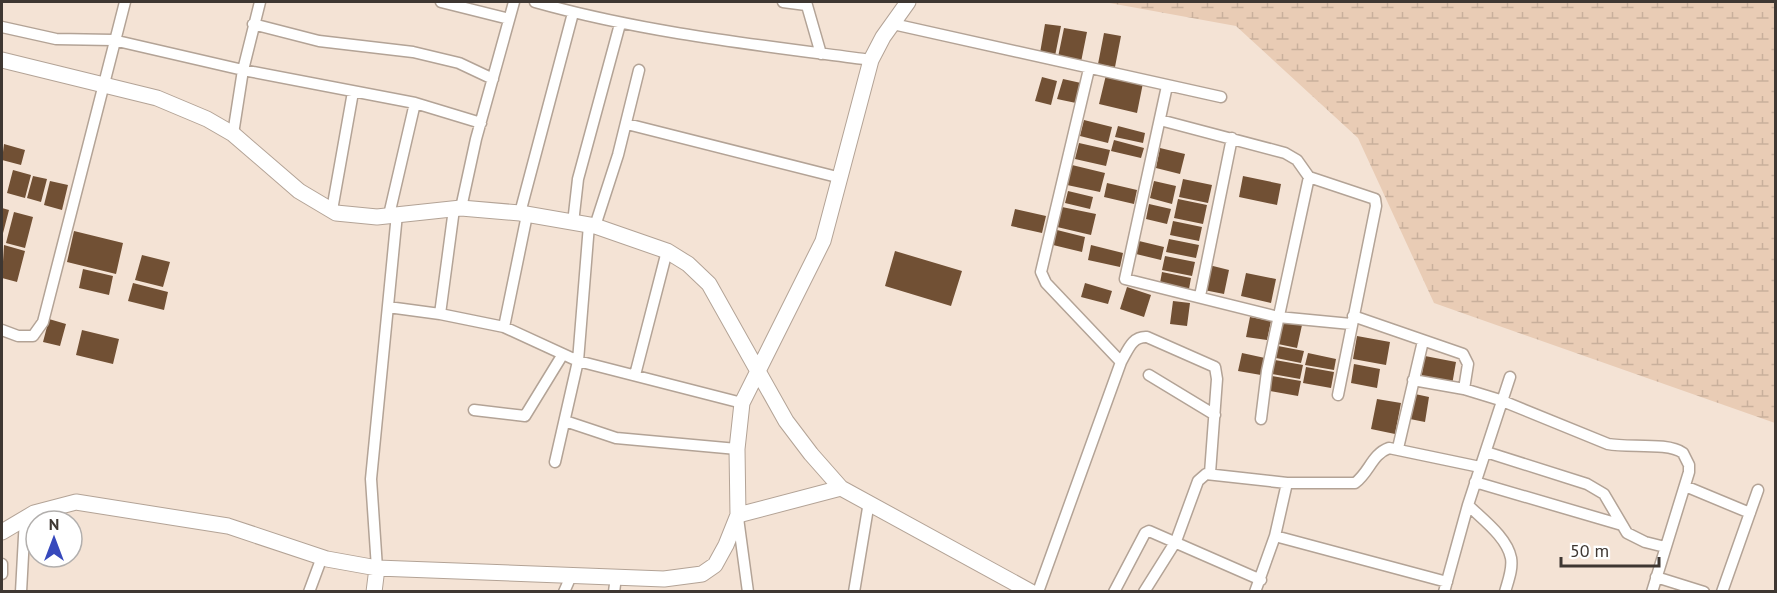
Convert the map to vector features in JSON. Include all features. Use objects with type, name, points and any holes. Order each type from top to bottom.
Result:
[{"type":"main road","points":[[47,509],[76,502],[228,526],[322,557],[377,567],[571,576],[615,584],[663,585],[702,574],[715,565],[726,545],[738,514],[737,449],[742,403],[823,242],[871,60],[908,2]]},
{"type":"main road","points":[[2,60],[105,88],[157,98],[207,119],[233,134],[299,191],[332,210],[356,216],[458,208],[524,214],[592,225],[652,244],[688,264],[709,284],[786,421],[810,454],[841,488],[1031,591]]},
{"type":"main road","points":[[738,514],[841,488]]},
{"type":"main road","points":[[2,532],[24,519]]},
{"type":"main road","points":[[374,591],[377,567]]},
{"type":"street","points":[[2,330],[27,337],[39,331],[105,88],[113,40],[125,2]]},
{"type":"street","points":[[233,134],[243,70],[260,2]]},
{"type":"street","points":[[441,2],[509,19]]},
{"type":"street","points":[[440,314],[458,208],[514,2]]},
{"type":"street","points":[[535,2],[620,24],[871,60]]},
{"type":"street","points":[[783,2],[806,3],[822,54]]},
{"type":"street","points":[[504,327],[529,172],[573,12]]},
{"type":"street","points":[[253,24],[319,41],[459,63],[493,79]]},
{"type":"street","points":[[573,223],[578,179],[620,24]]},
{"type":"street","points":[[893,24],[1221,97]]},
{"type":"street","points":[[2,27],[56,39],[113,40],[243,70],[415,103],[481,123]]},
{"type":"street","points":[[1089,69],[1041,272],[1046,283],[1121,362]]},
{"type":"street","points":[[555,462],[578,361],[592,225],[627,124],[639,70]]},
{"type":"street","points":[[1167,86],[1125,279],[1278,317],[1352,320],[1423,341],[1463,354],[1467,364],[1464,389]]},
{"type":"street","points":[[332,210],[353,92]]},
{"type":"street","points":[[377,567],[371,479],[388,307],[393,214],[415,103]]},
{"type":"street","points":[[1160,120],[1285,153],[1297,160],[1309,177],[1367,194],[1376,202],[1338,395]]},
{"type":"street","points":[[627,124],[841,178]]},
{"type":"street","points":[[1200,296],[1232,138]]},
{"type":"street","points":[[1261,419],[1278,317],[1309,177]]},
{"type":"street","points":[[635,375],[667,252]]},
{"type":"street","points":[[388,307],[440,314],[504,327],[578,361],[742,403]]},
{"type":"street","points":[[1038,591],[1121,362],[1132,342],[1141,336],[1210,363],[1217,373],[1210,473]]},
{"type":"street","points":[[1398,448],[1423,341]]},
{"type":"street","points":[[474,410],[525,416],[563,354]]},
{"type":"street","points":[[1149,375],[1215,415]]},
{"type":"street","points":[[1275,536],[1445,587],[1500,400],[1510,377]]},
{"type":"street","points":[[1413,380],[1464,389],[1500,400],[1608,444],[1679,450],[1687,458],[1689,465],[1652,591]]},
{"type":"street","points":[[565,421],[616,438],[737,449]]},
{"type":"street","points":[[1144,591],[1176,542],[1201,476],[1210,473],[1287,483],[1355,483],[1362,478],[1381,451],[1398,448],[1480,467]]},
{"type":"street","points":[[1486,452],[1587,483],[1604,494],[1622,525],[1635,537],[1665,547]]},
{"type":"street","points":[[1475,482],[1622,525]]},
{"type":"street","points":[[1255,591],[1261,580],[1275,536],[1287,483]]},
{"type":"street","points":[[1684,486],[1750,513]]},
{"type":"street","points":[[1722,591],[1758,490]]},
{"type":"street","points":[[854,591],[869,502]]},
{"type":"street","points":[[1468,505],[1497,535],[1511,557],[1505,591]]},
{"type":"street","points":[[738,514],[748,591]]},
{"type":"street","points":[[1114,591],[1145,533],[1154,531],[1261,580]]},
{"type":"street","points":[[21,591],[24,536]]},
{"type":"street","points":[[309,591],[322,557]]},
{"type":"street","points":[[2,564],[2,574]]},
{"type":"street","points":[[564,591],[571,576]]},
{"type":"street","points":[[1656,577],[1704,591]]},
{"type":"green space","points":[[1104,2],[1775,2],[1775,423],[1434,303],[1358,138],[1236,26]]},
{"type":"building","points":[[1045,24],[1061,26],[1055,56],[1040,53]]},
{"type":"building","points":[[1064,28],[1087,32],[1081,62],[1058,57]]},
{"type":"building","points":[[1104,33],[1121,36],[1115,67],[1098,64]]},
{"type":"building","points":[[1106,75],[1143,83],[1137,113],[1099,104]]},
{"type":"building","points":[[1042,77],[1057,81],[1051,105],[1035,101]]},
{"type":"building","points":[[1063,79],[1081,83],[1076,103],[1057,99]]},
{"type":"building","points":[[1084,120],[1112,127],[1108,143],[1080,136]]},
{"type":"building","points":[[1118,126],[1145,133],[1143,143],[1115,137]]},
{"type":"building","points":[[1114,140],[1144,148],[1141,158],[1111,151]]},
{"type":"building","points":[[1079,143],[1110,150],[1106,166],[1075,159]]},
{"type":"building","points":[[4,144],[25,150],[21,165],[2,160]]},
{"type":"building","points":[[1160,148],[1185,154],[1180,174],[1156,168]]},
{"type":"building","points":[[1072,165],[1105,173],[1100,192],[1067,185]]},
{"type":"building","points":[[13,170],[31,175],[25,198],[7,193]]},
{"type":"building","points":[[33,176],[47,179],[41,202],[27,198]]},
{"type":"building","points":[[1243,176],[1281,184],[1277,205],[1239,197]]},
{"type":"building","points":[[1183,179],[1212,185],[1208,203],[1179,197]]},
{"type":"building","points":[[50,181],[68,185],[62,210],[44,205]]},
{"type":"building","points":[[1154,181],[1176,186],[1172,204],[1150,198]]},
{"type":"building","points":[[1107,183],[1137,190],[1134,204],[1104,197]]},
{"type":"building","points":[[1068,191],[1093,197],[1090,209],[1065,203]]},
{"type":"building","points":[[1178,199],[1207,205],[1203,224],[1174,218]]},
{"type":"building","points":[[1149,204],[1171,209],[1167,224],[1146,219]]},
{"type":"building","points":[[1062,207],[1096,214],[1091,235],[1057,227]]},
{"type":"building","points":[[2,208],[9,210],[2,237]]},
{"type":"building","points":[[1015,209],[1046,216],[1042,233],[1011,226]]},
{"type":"building","points":[[14,212],[33,217],[25,248],[6,243]]},
{"type":"building","points":[[1173,221],[1202,227],[1199,241],[1170,235]]},
{"type":"building","points":[[1057,230],[1085,237],[1082,252],[1053,245]]},
{"type":"building","points":[[74,231],[123,243],[116,274],[67,262]]},
{"type":"building","points":[[1169,239],[1199,245],[1196,258],[1166,252]]},
{"type":"building","points":[[1139,241],[1164,247],[1161,260],[1136,254]]},
{"type":"building","points":[[4,245],[25,251],[17,282],[2,278]]},
{"type":"building","points":[[1091,245],[1123,253],[1120,267],[1088,260]]},
{"type":"building","points":[[895,251],[962,271],[951,306],[885,286]]},
{"type":"building","points":[[142,255],[170,262],[163,287],[135,280]]},
{"type":"building","points":[[1165,256],[1195,262],[1192,276],[1162,270]]},
{"type":"building","points":[[1209,265],[1229,270],[1224,294],[1204,290]]},
{"type":"building","points":[[83,269],[113,276],[109,295],[79,288]]},
{"type":"building","points":[[1162,272],[1191,278],[1189,289],[1160,283]]},
{"type":"building","points":[[1246,273],[1276,279],[1271,303],[1241,296]]},
{"type":"building","points":[[133,283],[168,292],[164,310],[128,301]]},
{"type":"building","points":[[1085,283],[1112,291],[1108,304],[1081,297]]},
{"type":"building","points":[[1127,287],[1151,295],[1144,317],[1120,309]]},
{"type":"building","points":[[1173,301],[1190,303],[1187,326],[1170,324]]},
{"type":"building","points":[[1250,317],[1271,321],[1267,340],[1246,337]]},
{"type":"building","points":[[49,319],[66,324],[60,346],[43,342]]},
{"type":"building","points":[[1283,322],[1302,325],[1297,348],[1278,344]]},
{"type":"building","points":[[82,330],[119,339],[113,364],[76,355]]},
{"type":"building","points":[[1357,336],[1390,342],[1386,365],[1353,359]]},
{"type":"building","points":[[1278,346],[1304,351],[1301,363],[1276,358]]},
{"type":"building","points":[[1242,353],[1265,358],[1261,375],[1238,371]]},
{"type":"building","points":[[1308,353],[1336,359],[1334,370],[1305,365]]},
{"type":"building","points":[[1425,356],[1456,362],[1452,385],[1421,379]]},
{"type":"building","points":[[1275,360],[1303,365],[1300,379],[1272,374]]},
{"type":"building","points":[[1354,364],[1380,369],[1377,388],[1351,383]]},
{"type":"building","points":[[1306,367],[1334,372],[1331,388],[1303,383]]},
{"type":"building","points":[[1272,376],[1301,381],[1298,396],[1270,391]]},
{"type":"building","points":[[1415,394],[1429,397],[1425,422],[1410,419]]},
{"type":"building","points":[[1377,399],[1401,403],[1395,434],[1371,429]]}]
